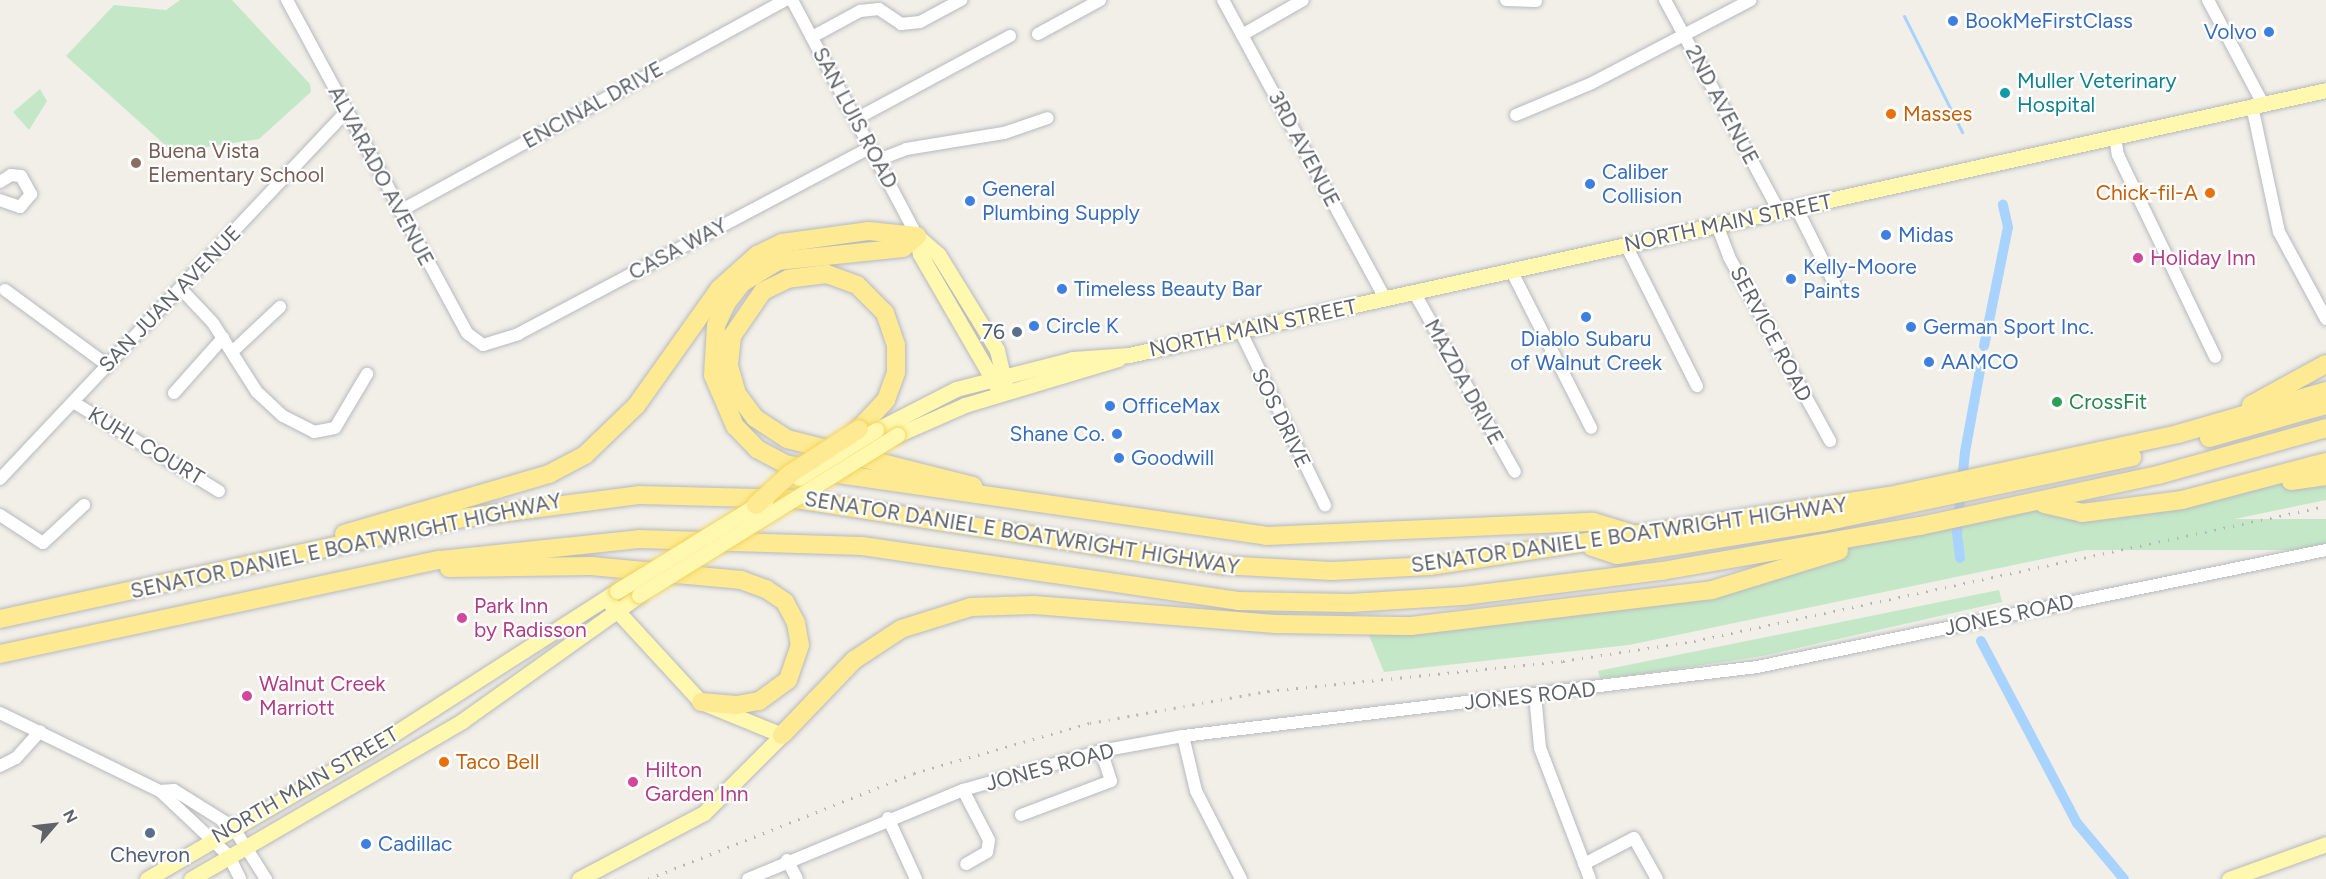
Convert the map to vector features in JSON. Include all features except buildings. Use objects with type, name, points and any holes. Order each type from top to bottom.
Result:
[{"type":"highway","points":[[275,559],[395,515],[549,474],[585,455],[636,406],[719,289],[757,255],[782,243],[869,231],[917,236]]},
{"type":"highway","points":[[917,236],[903,248],[778,261],[742,283],[716,326],[713,375],[720,399],[757,449],[785,464],[1052,509],[1266,536],[1593,522],[1644,537]]},
{"type":"highway","points":[[756,505],[790,474],[867,430],[886,400],[896,372],[896,345],[885,313],[857,285],[827,274],[788,279],[763,291],[732,336],[729,366],[737,394],[755,418],[788,439],[1052,509]]},
{"type":"highway","points":[[2221,422],[2326,364]]},
{"type":"highway","name":"SENATOR DANIEL E BOATWRIGHT HIGHWAY","points":[[0,619],[528,505],[661,494],[796,499],[1143,556],[1264,568],[1407,568],[1644,537],[1937,493],[1998,481],[2221,422],[2326,391]]},
{"type":"highway","points":[[1998,481],[2326,405]]},
{"type":"highway","name":"SENATOR DANIEL E BOATWRIGHT HIGHWAY","points":[[0,654],[397,569],[573,543],[774,539],[907,552],[1194,597],[1372,603],[1618,577],[1925,525],[2037,503],[2326,428]]},
{"type":"highway","points":[[2224,489],[2326,462]]},
{"type":"highway","points":[[2037,503],[2082,513],[2224,489],[2326,476]]},
{"type":"highway","points":[[1587,545],[1617,555],[1937,493]]},
{"type":"highway","points":[[782,735],[854,660],[901,629],[971,607],[1034,605],[1355,628],[1411,626],[1712,590],[1925,525]]},
{"type":"highway","points":[[397,569],[591,566],[741,580],[766,589],[785,602],[796,623],[800,645],[788,680],[759,701],[736,705],[701,702]]},
{"type":"main road","name":"NORTH MAIN STREET","points":[[191,879],[462,722],[639,595],[897,435],[1005,394],[1129,355],[2326,90]]},
{"type":"main road","name":"SAN LUIS ROAD","points":[[917,236],[950,273],[997,350],[1006,375],[1005,394]]},
{"type":"main road","name":"SAN LUIS ROAD","points":[[917,236],[920,254],[967,327],[990,380],[1005,394]]},
{"type":"main road","name":"NORTH MAIN STREET","points":[[867,430],[925,402],[1006,375],[1079,358],[1129,355]]},
{"type":"main road","name":"NORTH MAIN STREET","points":[[147,879],[212,838],[369,750],[756,505]]},
{"type":"main road","points":[[579,879],[704,813],[782,735],[701,702],[617,610],[612,595]]},
{"type":"main road","points":[[2229,879],[2326,844]]},
{"type":"street","name":"ALVARADO AVENUE","points":[[287,0],[467,333],[483,345]]},
{"type":"street","name":"ENCINAL DRIVE","points":[[400,211],[786,0]]},
{"type":"street","name":"SAN LUIS ROAD","points":[[792,0],[917,236]]},
{"type":"street","points":[[812,37],[860,11],[879,9],[901,24],[920,22],[961,0]]},
{"type":"street","points":[[1038,34],[1101,0]]},
{"type":"street","name":"3RD AVENUE","points":[[1223,0],[1385,298]]},
{"type":"street","points":[[1242,35],[1303,0]]},
{"type":"street","points":[[1506,0],[1536,1]]},
{"type":"street","name":"2ND AVENUE","points":[[1665,0],[1779,211]]},
{"type":"street","points":[[1516,115],[1685,36],[1751,0]]},
{"type":"street","points":[[2208,0],[2258,105],[2279,232],[2326,319]]},
{"type":"street","points":[[856,119],[1010,36]]},
{"type":"street","name":"SAN JUAN AVENUE","points":[[0,479],[340,118]]},
{"type":"street","points":[[878,160],[906,149],[1004,134],[1048,118]]},
{"type":"street","points":[[2115,137],[2118,155],[2215,357]]},
{"type":"street","name":"CASA WAY","points":[[483,345],[518,334],[871,147]]},
{"type":"street","points":[[0,182],[10,175],[21,176],[31,194],[20,207],[0,200]]},
{"type":"street","points":[[1796,207],[1836,287]]},
{"type":"street","name":"SERVICE ROAD","points":[[1718,225],[1730,257],[1830,441]]},
{"type":"street","points":[[1626,245],[1697,386]]},
{"type":"street","points":[[1510,270],[1592,428]]},
{"type":"street","points":[[181,289],[223,338],[257,392],[283,416],[325,434],[335,428],[367,374]]},
{"type":"street","points":[[4,290],[107,364]]},
{"type":"street","name":"MAZDA DRIVE","points":[[1414,292],[1515,472]]},
{"type":"street","points":[[232,352],[280,307]]},
{"type":"street","name":"SOS DRIVE","points":[[1240,330],[1325,505]]},
{"type":"street","points":[[174,393],[223,338]]},
{"type":"street","name":"KUHL COURT","points":[[73,402],[219,491]]},
{"type":"street","points":[[0,515],[43,543],[84,506]]},
{"type":"street","name":"JONES ROAD","points":[[748,879],[787,860],[888,818],[963,790],[1101,751],[1183,736],[1757,667],[2326,550]]},
{"type":"street","points":[[1534,695],[1540,748],[1590,879]]},
{"type":"street","points":[[0,712],[160,791],[229,856],[240,879]]},
{"type":"street","points":[[0,766],[16,758],[40,731]]},
{"type":"street","points":[[1183,736],[1196,791],[1241,879]]},
{"type":"street","points":[[1021,815],[1110,781],[1101,751]]},
{"type":"street","points":[[160,791],[174,790],[233,827],[248,844],[266,879]]},
{"type":"street","points":[[963,790],[989,840],[987,852],[966,864]]},
{"type":"street","points":[[888,818],[916,879]]},
{"type":"street","points":[[1584,864],[1634,838],[1657,879]]},
{"type":"street","points":[[787,860],[797,879]]},
{"type":"green space","points":[[180,0],[232,0],[310,84],[311,92],[259,139],[173,152],[66,56],[114,5],[166,10]]},
{"type":"green space","points":[[40,89],[47,101],[29,130],[13,112]]},
{"type":"green space","points":[[2326,476],[2326,500],[1629,645],[1384,672],[1366,628],[1712,590],[1920,526],[2037,503],[2082,513]]},
{"type":"green space","points":[[2035,519],[2326,519],[2326,550],[2035,550]]},
{"type":"green space","points":[[1999,590],[2002,602],[1763,656],[1635,675],[1600,678],[1598,671]]},
{"type":"waterway","points":[[1904,16],[1962,132]]},
{"type":"waterway","points":[[1984,346],[2008,227],[2003,205]]},
{"type":"waterway","points":[[1960,558],[1957,532],[1965,452],[1981,365]]},
{"type":"waterway","points":[[1981,641],[2077,823],[2124,879]]},
{"type":"railway","points":[[648,879],[914,773],[1090,723],[1268,691],[1563,661],[1694,641],[2326,506]]},
{"type":"place","name":"BookMeFirstClass","points":[[1953,21]]},
{"type":"place","name":"Volvo","points":[[2269,32]]},
{"type":"place","name":"Muller Veterinary Hospital","points":[[2005,93]]},
{"type":"place","name":"Masses","points":[[1891,114]]},
{"type":"place","name":"Buena Vista Elementary School","points":[[136,163]]},
{"type":"place","name":"Caliber Collision","points":[[1590,184]]},
{"type":"place","name":"Chick-fil-A","points":[[2210,193]]},
{"type":"place","name":"General Plumbing Supply","points":[[970,201]]},
{"type":"place","name":"Midas","points":[[1886,235]]},
{"type":"place","name":"Holiday Inn","points":[[2138,258]]},
{"type":"place","name":"Kelly-Moore Paints","points":[[1791,279]]},
{"type":"place","name":"Timeless Beauty Bar","points":[[1062,289]]},
{"type":"place","name":"Diablo Subaru of Walnut Creek","points":[[1586,317]]},
{"type":"place","name":"Circle K","points":[[1034,326]]},
{"type":"place","name":"German Sport Inc.","points":[[1911,327]]},
{"type":"place","name":"76","points":[[1017,332]]},
{"type":"place","name":"AAMCO","points":[[1929,362]]},
{"type":"place","name":"CrossFit","points":[[2057,402]]},
{"type":"place","name":"OfficeMax","points":[[1110,406]]},
{"type":"place","name":"Shane Co.","points":[[1117,434]]},
{"type":"place","name":"Goodwill","points":[[1119,458]]},
{"type":"place","name":"Park Inn by Radisson","points":[[462,618]]},
{"type":"place","name":"Walnut Creek Marriott","points":[[247,696]]},
{"type":"place","name":"Taco Bell","points":[[444,762]]},
{"type":"place","name":"Hilton Garden Inn","points":[[633,782]]},
{"type":"place","name":"Chevron","points":[[150,833]]},
{"type":"place","name":"Cadillac","points":[[366,844]]}]
